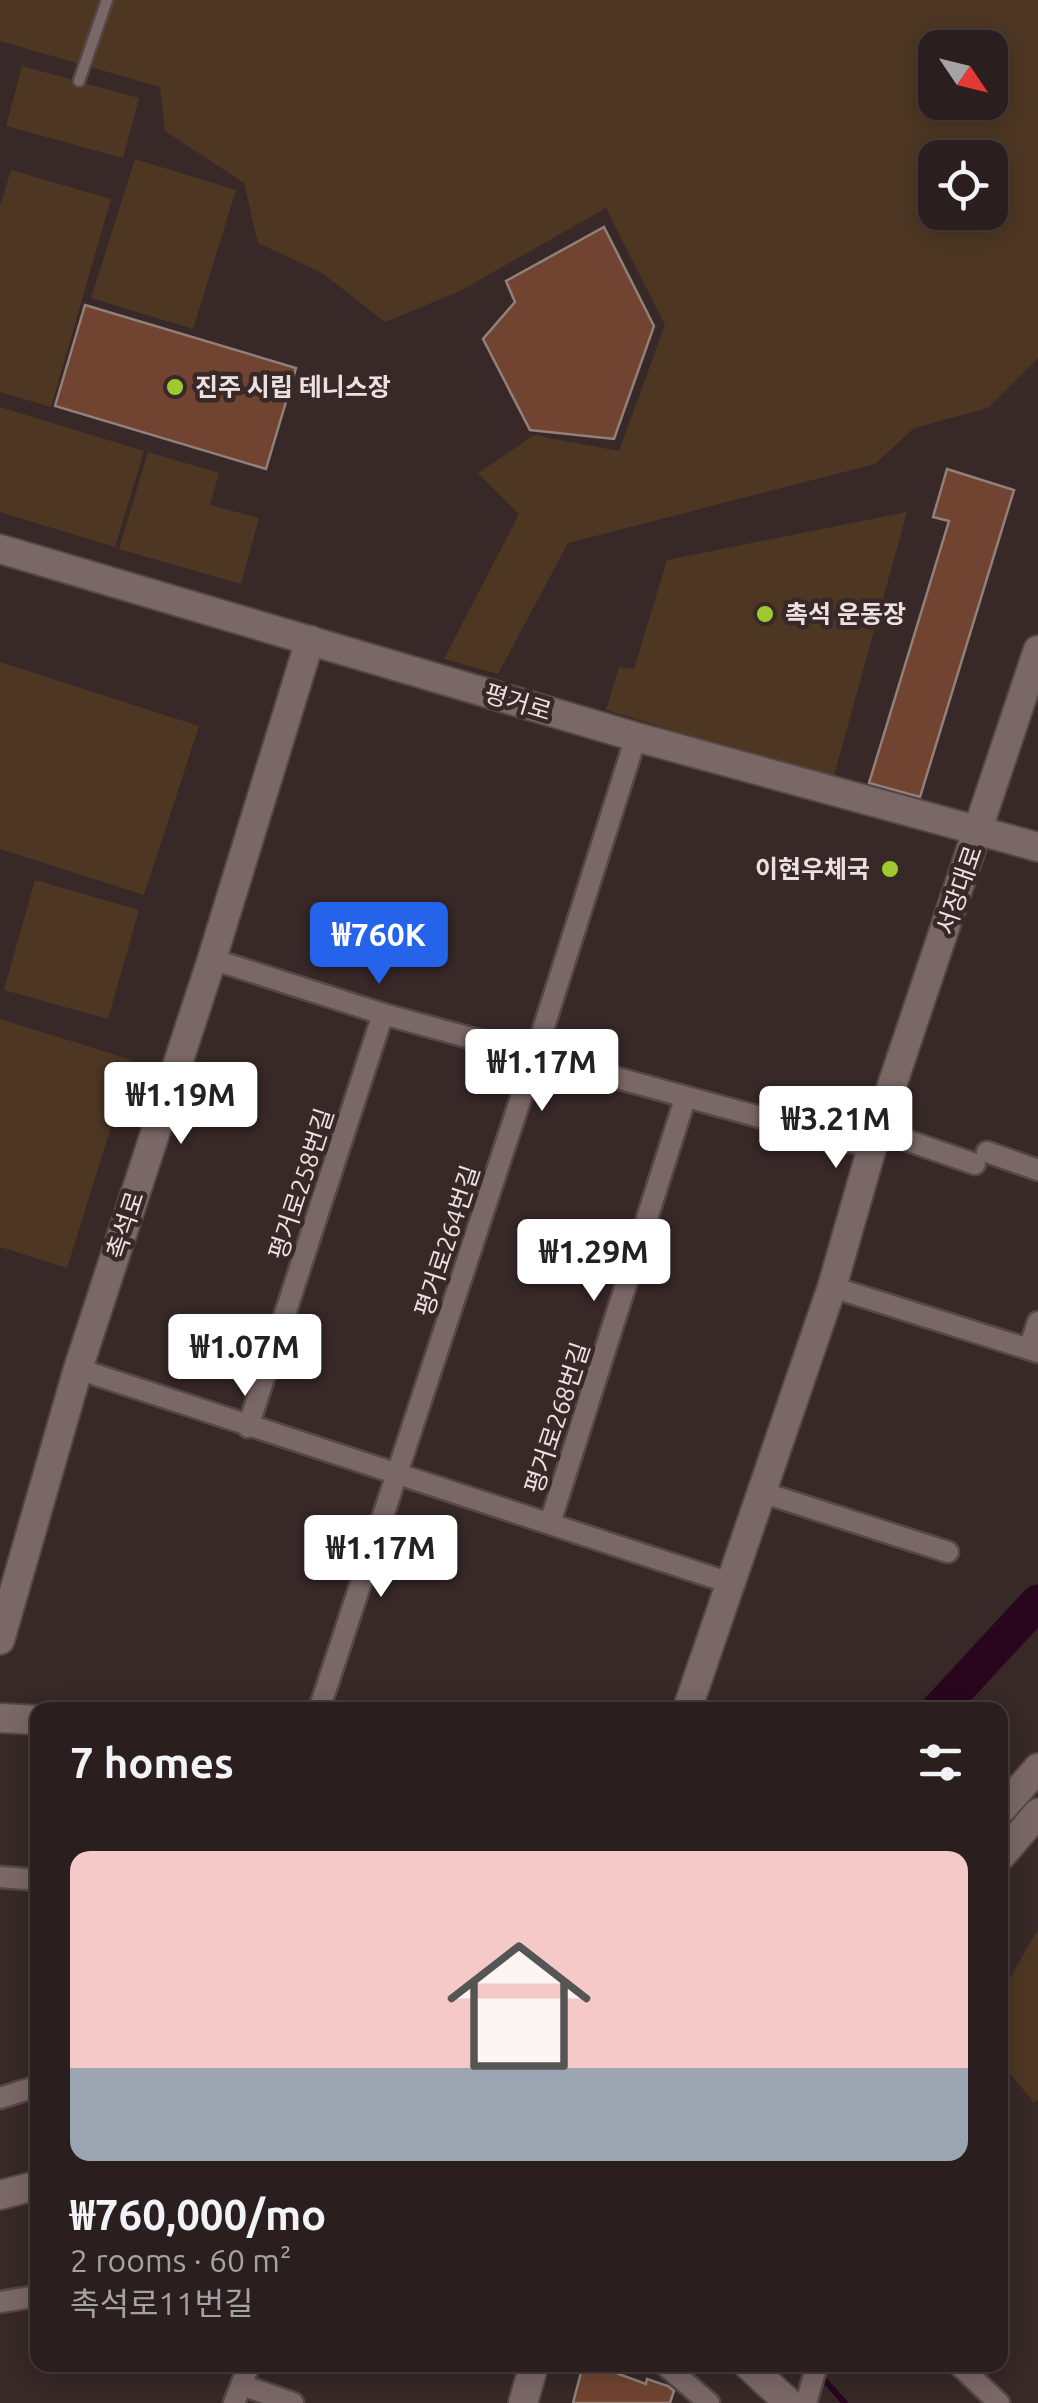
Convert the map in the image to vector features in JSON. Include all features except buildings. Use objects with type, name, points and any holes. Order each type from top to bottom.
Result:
[{"type":"street","name":"평거로","points":[[0,548],[636,737],[1038,848]]},
{"type":"street","name":"촉석로","points":[[0,1640],[78,1369],[212,960],[310,640]]},
{"type":"street","name":"서장대로","points":[[690,1702],[832,1287],[875,1139],[1038,650]]},
{"type":"street","name":"평거로264번길","points":[[322,1702],[636,737]]},
{"type":"street","points":[[212,960],[383,1014],[685,1099],[1038,1170]]},
{"type":"street","name":"평거로258번길","points":[[248,1426],[383,1014]]},
{"type":"street","name":"평거로268번길","points":[[550,1524],[685,1099]]},
{"type":"street","points":[[832,1287],[1034,1350],[1038,1322]]},
{"type":"street","points":[[78,1369],[730,1583]]},
{"type":"street","points":[[761,1492],[948,1552]]},
{"type":"street","points":[[0,1718],[30,1720]]},
{"type":"street","points":[[1008,1802],[1038,1768]]},
{"type":"street","points":[[1008,1848],[1038,1813]]},
{"type":"street","points":[[0,1877],[30,1879]]},
{"type":"street","points":[[0,2098],[30,2089]]},
{"type":"street","points":[[0,2196],[30,2187]]},
{"type":"street","points":[[0,2302],[30,2297]]},
{"type":"street","points":[[523,2403],[532,2372]]},
{"type":"street","points":[[673,2372],[704,2401]]},
{"type":"street","points":[[756,2372],[789,2403]]},
{"type":"street","points":[[806,2402],[815,2372]]},
{"type":"street","points":[[966,2372],[999,2403]]},
{"type":"street","points":[[242,2384],[293,2403]]},
{"type":"lane","points":[[79,81],[107,0]]},
{"type":"shaded area","points":[[0,0],[1038,0],[1038,358],[988,408],[914,428],[875,464],[568,543],[498,674],[444,659],[519,514],[478,473],[534,435],[619,451],[665,325],[606,208],[460,291],[385,322],[322,273],[258,243],[244,183],[165,131],[160,87],[0,41]]},
{"type":"shaded area","points":[[22,66],[139,98],[123,158],[6,126]]},
{"type":"shaded area","points":[[135,159],[236,190],[193,329],[91,298]]},
{"type":"shaded area","points":[[11,170],[111,199],[51,407],[0,392],[0,206]]},
{"type":"shaded area","points":[[0,407],[144,451],[115,547],[0,512]]},
{"type":"shaded area","points":[[148,452],[219,473],[210,505],[259,518],[241,584],[119,549]]},
{"type":"shaded area","name":"촉석 운동장","points":[[907,512],[833,779],[606,710],[619,667],[634,669],[667,560]]},
{"type":"shaded area","points":[[0,662],[199,726],[144,895],[0,849]]},
{"type":"shaded area","points":[[35,880],[139,910],[108,1019],[4,990]]},
{"type":"shaded area","points":[[0,1019],[132,1060],[67,1268],[0,1247]]},
{"type":"shaded area","points":[[1038,1929],[1038,2100],[1034,2103],[1008,2071],[1008,1982]]},
{"type":"waterway","points":[[945,1702],[1038,1602]]},
{"type":"waterway","points":[[819,2374],[845,2403]]},
{"type":"place","name":"진주 시립 테니스장","points":[[175,387]]},
{"type":"place","name":"촉석 운동장","points":[[765,614]]},
{"type":"place","name":"이현우체국","points":[[890,869]]}]
